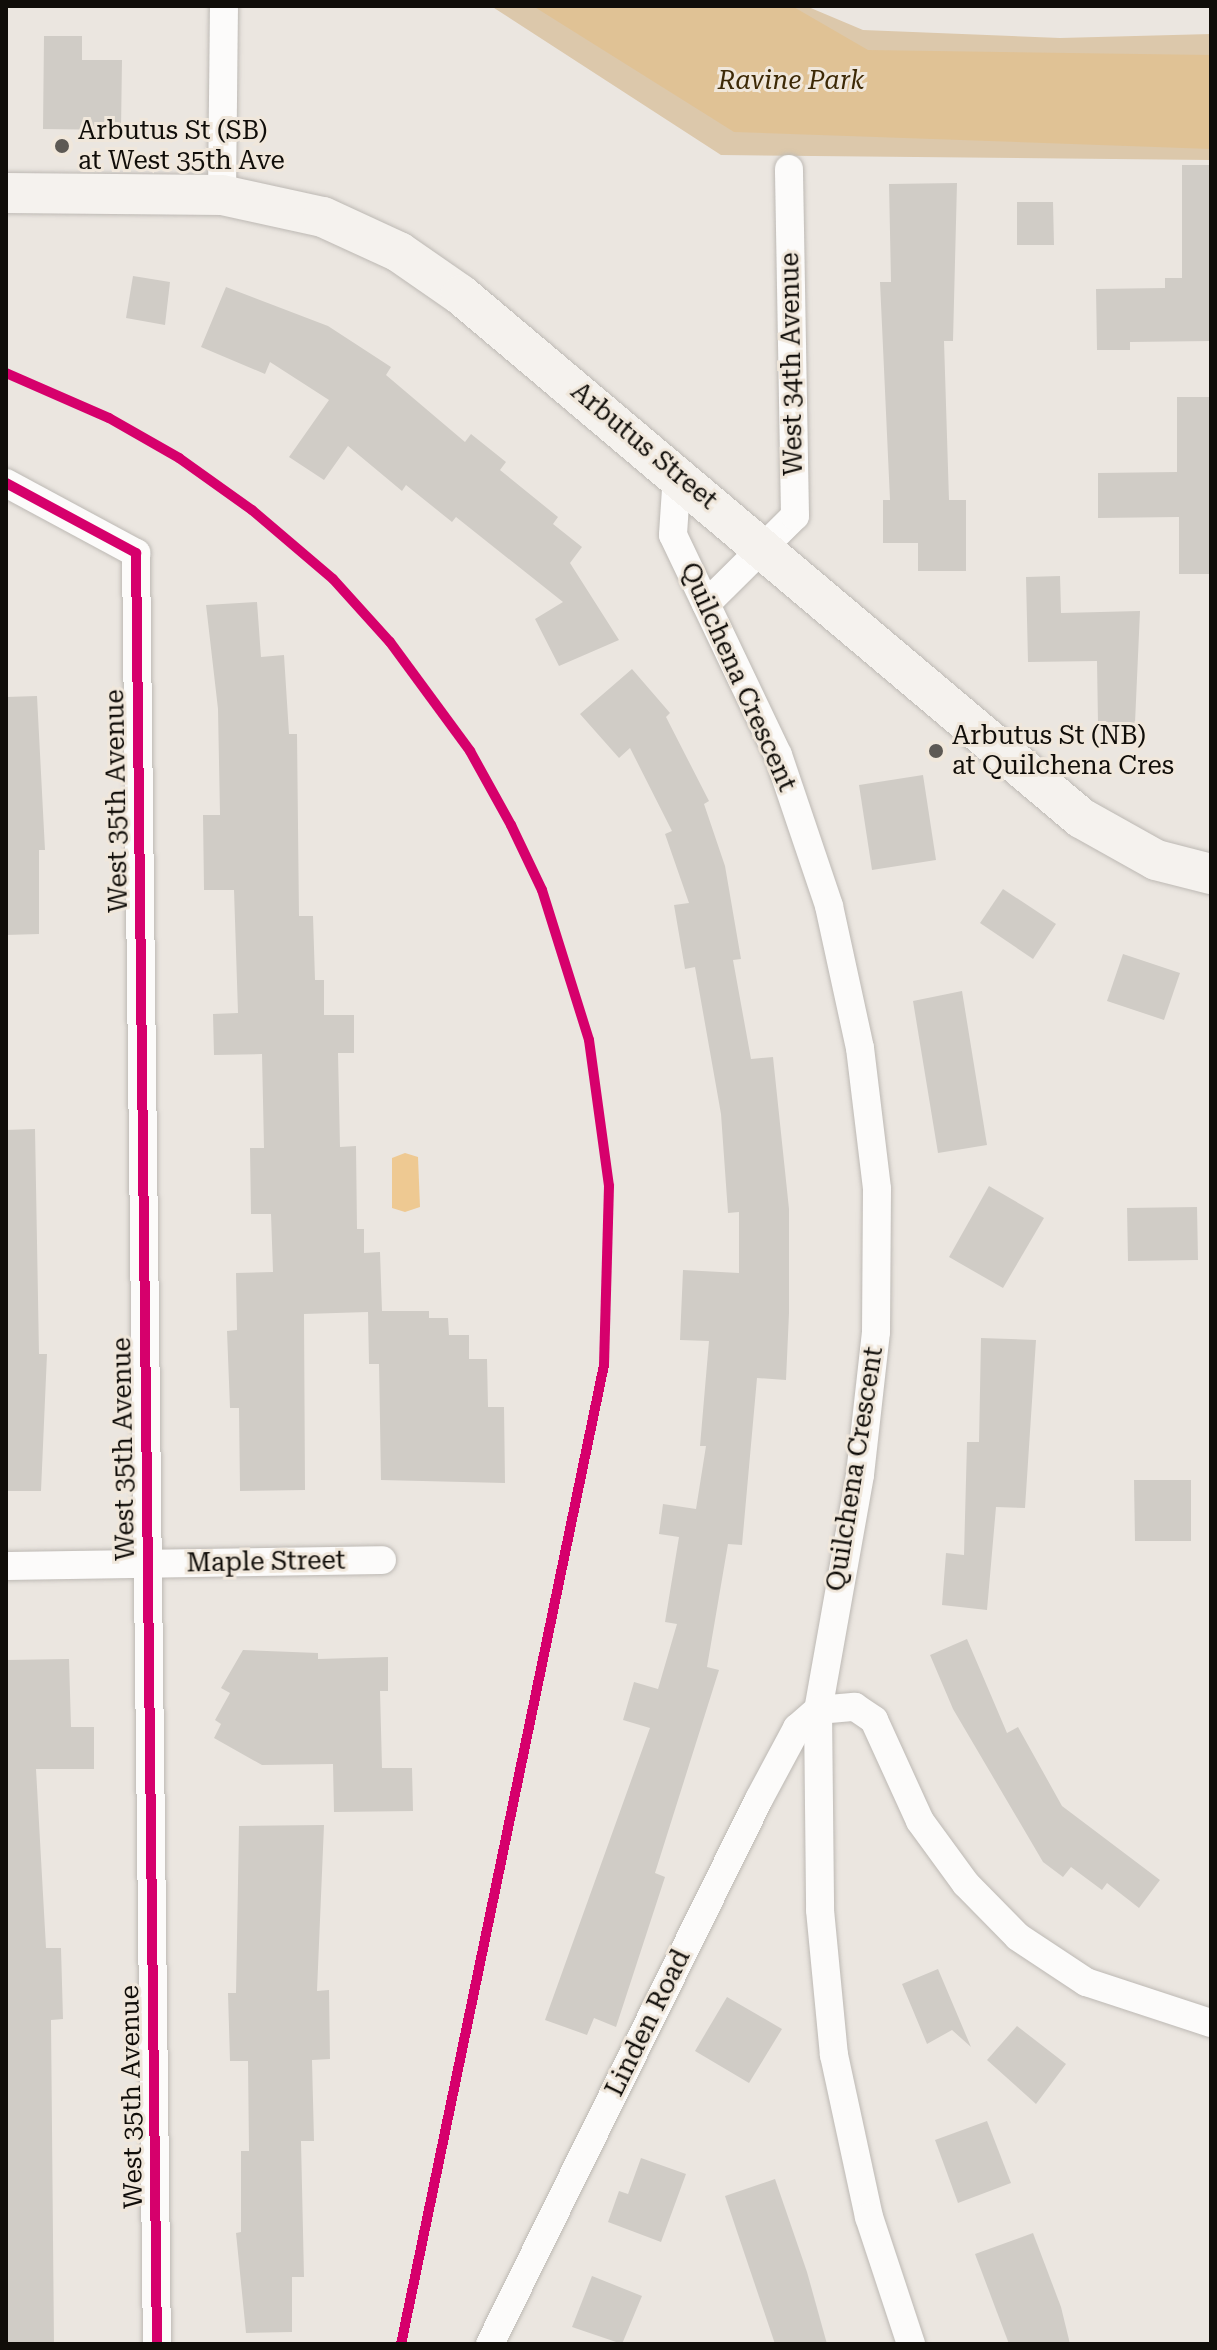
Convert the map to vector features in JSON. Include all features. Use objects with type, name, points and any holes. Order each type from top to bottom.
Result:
[{"type":"main road","name":"Arbutus Street","points":[[6,193],[222,195],[323,217],[399,252],[461,295],[764,546],[1081,818],[1156,860],[1211,874]]},
{"type":"street","points":[[222,195],[224,6]]},
{"type":"street","name":"West 34th Avenue","points":[[706,604],[795,516],[789,169]]},
{"type":"street","name":"Quilchena Crescent","points":[[677,474],[673,535],[778,755],[829,906],[860,1048],[877,1189],[874,1346],[860,1475],[818,1710],[820,1910],[834,2055],[869,2217],[911,2344]]},
{"type":"street","name":"West 35th Avenue","points":[[6,483],[136,553],[157,2344]]},
{"type":"street","name":"Maple Street","points":[[6,1566],[382,1560]]},
{"type":"street","points":[[818,1710],[855,1707],[874,1720],[920,1821],[966,1884],[1018,1937],[1086,1982],[1211,2023]]},
{"type":"street","name":"Linden Road","points":[[490,2344],[759,1799],[797,1728],[818,1710]]},
{"type":"green space","name":"Ravine Park","points":[[491,6],[806,6],[863,30],[1060,38],[1211,34],[1211,160],[721,155]]},
{"type":"green space","name":"Ravine Park","points":[[533,6],[792,6],[868,50],[1211,55],[1211,149],[734,132]]},
{"type":"shaded area","points":[[405,1153],[418,1157],[420,1207],[405,1212],[392,1208],[392,1158]]},
{"type":"building","points":[[44,36],[82,36],[82,60],[122,60],[121,130],[43,129]]},
{"type":"building","points":[[1182,165],[1211,165],[1211,341],[1130,342],[1130,350],[1097,350],[1096,289],[1165,288],[1165,278],[1182,278]]},
{"type":"building","points":[[957,183],[953,341],[944,341],[949,500],[966,500],[966,571],[918,571],[918,543],[883,543],[883,500],[890,500],[880,282],[891,282],[889,184]]},
{"type":"building","points":[[1017,202],[1053,202],[1054,245],[1017,245]]},
{"type":"building","points":[[133,276],[170,282],[165,325],[126,318]]},
{"type":"building","points":[[226,287],[328,326],[391,367],[386,375],[465,442],[471,434],[506,462],[500,470],[558,517],[553,524],[582,547],[570,563],[619,640],[559,666],[535,619],[563,602],[456,517],[452,522],[406,485],[402,491],[348,446],[324,480],[289,457],[329,400],[270,362],[265,374],[201,347]]},
{"type":"building","points":[[1177,397],[1211,397],[1211,574],[1179,574],[1179,517],[1098,518],[1098,473],[1177,472]]},
{"type":"building","points":[[1060,576],[1061,613],[1140,611],[1135,723],[1098,724],[1097,661],[1028,662],[1026,577]]},
{"type":"building","points":[[257,602],[261,657],[284,655],[289,734],[297,734],[299,916],[313,916],[315,980],[324,980],[324,1015],[354,1015],[354,1053],[338,1053],[340,1147],[356,1146],[357,1229],[364,1229],[364,1253],[380,1252],[382,1311],[429,1311],[429,1318],[448,1318],[449,1335],[469,1335],[469,1359],[487,1359],[488,1407],[504,1407],[505,1483],[381,1480],[379,1364],[369,1364],[368,1312],[304,1314],[305,1490],[240,1491],[239,1408],[230,1408],[227,1331],[237,1330],[236,1273],[273,1272],[271,1214],[251,1214],[250,1148],[264,1148],[262,1054],[214,1055],[213,1014],[238,1013],[234,890],[204,890],[203,815],[220,815],[218,709],[206,605]]},
{"type":"building","points":[[632,669],[670,713],[666,717],[709,801],[704,804],[725,866],[741,959],[733,960],[751,1059],[773,1057],[789,1209],[789,1313],[786,1380],[757,1378],[742,1545],[728,1544],[707,1667],[719,1670],[655,1873],[665,1877],[616,2027],[594,2018],[587,2035],[545,2020],[650,1728],[623,1720],[634,1682],[658,1689],[677,1624],[665,1622],[679,1537],[659,1534],[663,1504],[696,1509],[706,1446],[700,1446],[709,1341],[680,1340],[683,1270],[739,1273],[739,1212],[728,1213],[721,1114],[695,967],[685,969],[674,905],[689,903],[665,834],[672,831],[630,748],[619,758],[580,714]]},
{"type":"building","points":[[37,696],[45,850],[39,850],[39,934],[6,935],[6,697]]},
{"type":"building","points":[[923,775],[936,860],[872,870],[859,785]]},
{"type":"building","points":[[1003,889],[1056,924],[1033,959],[980,923]]},
{"type":"building","points":[[1123,954],[1180,973],[1164,1020],[1107,1001]]},
{"type":"building","points":[[962,991],[987,1145],[938,1153],[913,1001]]},
{"type":"building","points":[[35,1129],[39,1354],[47,1354],[41,1491],[6,1491],[6,1130]]},
{"type":"building","points":[[989,1186],[1044,1218],[1003,1288],[949,1257]]},
{"type":"building","points":[[1197,1207],[1198,1260],[1128,1261],[1127,1208]]},
{"type":"building","points":[[981,1338],[1036,1340],[1025,1508],[996,1507],[987,1610],[942,1605],[946,1553],[964,1555],[967,1442],[979,1442]]},
{"type":"building","points":[[1134,1480],[1191,1480],[1191,1541],[1135,1541]]},
{"type":"building","points":[[967,1639],[1007,1733],[1018,1727],[1062,1806],[1160,1880],[1139,1908],[1107,1883],[1102,1890],[1071,1867],[1063,1877],[1043,1862],[953,1709],[930,1655]]},
{"type":"building","points":[[243,1650],[318,1653],[318,1659],[388,1657],[388,1691],[380,1691],[382,1768],[412,1768],[413,1811],[334,1812],[333,1764],[262,1765],[214,1738],[221,1724],[215,1720],[230,1693],[221,1688]]},
{"type":"building","points":[[69,1659],[71,1727],[94,1727],[94,1769],[36,1769],[46,1948],[61,1948],[63,2019],[51,2020],[54,2344],[6,2344],[6,1660]]},
{"type":"building","points":[[324,1825],[317,1991],[329,1990],[330,2059],[312,2060],[314,2141],[301,2141],[304,2277],[292,2277],[292,2332],[246,2333],[236,2233],[241,2232],[241,2151],[249,2151],[248,2061],[230,2061],[228,1993],[236,1993],[239,1826]]},
{"type":"building","points":[[938,1969],[971,2047],[952,2030],[927,2044],[902,1984]]},
{"type":"building","points":[[727,1997],[782,2029],[749,2083],[695,2051]]},
{"type":"building","points":[[1017,2026],[1066,2064],[1036,2104],[987,2060]]},
{"type":"building","points":[[987,2121],[1011,2183],[958,2203],[935,2140]]},
{"type":"building","points":[[641,2158],[686,2174],[661,2242],[608,2222],[619,2191],[628,2194]]},
{"type":"building","points":[[775,2179],[807,2272],[827,2344],[775,2344],[725,2196]]},
{"type":"building","points":[[1033,2233],[1061,2307],[1070,2344],[1009,2344],[975,2254]]},
{"type":"building","points":[[592,2276],[642,2296],[622,2344],[572,2327]]},
{"type":"cycle path","points":[[6,373],[109,418],[179,458],[252,510],[333,579],[390,642],[470,751],[511,825],[542,890],[589,1040],[609,1186],[604,1365],[401,2344]]},
{"type":"cycle path","points":[[6,483],[136,553],[157,2344]]},
{"type":"place","name":"Arbutus St (SB) at West 35th Ave","points":[[62,146]]},
{"type":"place","name":"Arbutus St (NB) at Quilchena Cres","points":[[936,751]]}]
